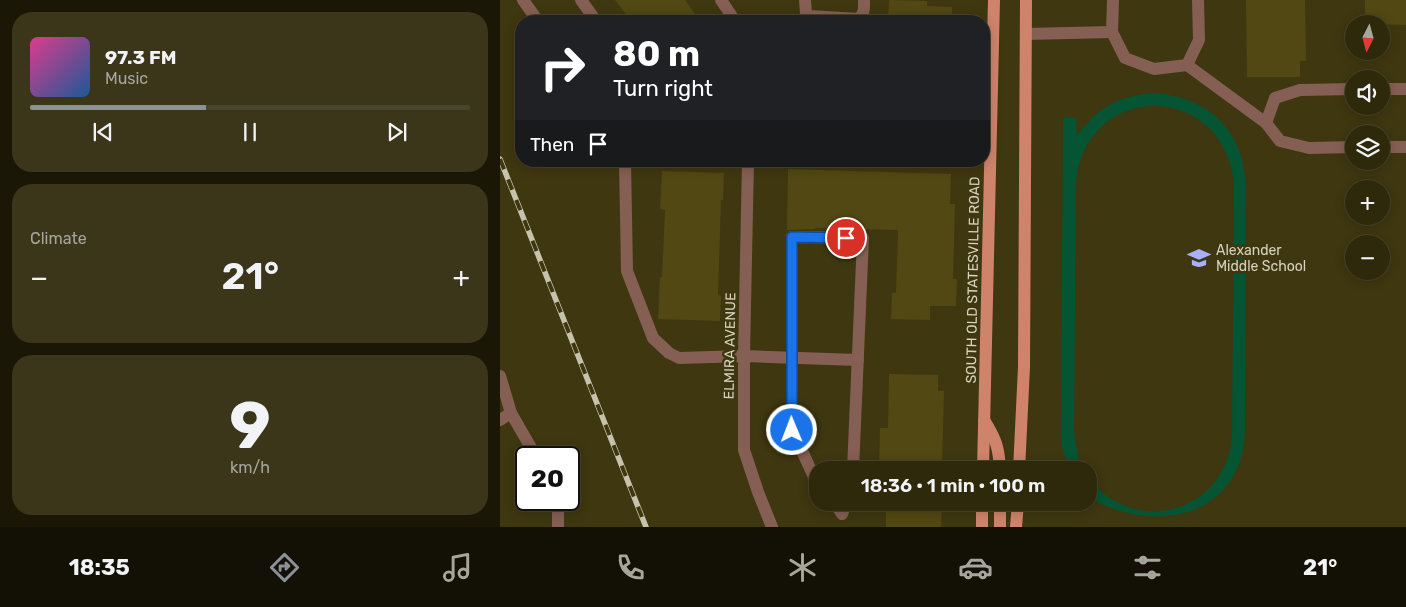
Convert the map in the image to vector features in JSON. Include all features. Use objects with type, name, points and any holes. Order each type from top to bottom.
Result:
[{"type":"main road","name":"SOUTH OLD STATESVILLE ROAD","points":[[990,83],[994,0]]},
{"type":"main road","points":[[1019,461],[1024,367],[1026,0]]},
{"type":"main road","name":"SOUTH OLD STATESVILLE ROAD","points":[[983,461],[987,167]]},
{"type":"main road","points":[[984,420],[995,437],[1000,461]]},
{"type":"main road","points":[[982,511],[982,527]]},
{"type":"main road","points":[[1000,511],[1000,527]]},
{"type":"main road","points":[[1016,527],[1017,511]]},
{"type":"street","points":[[523,0],[534,15]]},
{"type":"street","points":[[581,0],[592,15]]},
{"type":"street","points":[[721,0],[731,15]]},
{"type":"street","points":[[805,0],[806,14],[808,15]]},
{"type":"street","points":[[862,15],[864,0]]},
{"type":"street","points":[[1113,0],[1112,32],[1125,58],[1154,70],[1187,65],[1266,123],[1280,141],[1309,148],[1345,147]]},
{"type":"street","points":[[1187,65],[1199,40],[1198,0]]},
{"type":"street","points":[[1026,34],[1112,32]]},
{"type":"street","points":[[1390,89],[1406,89]]},
{"type":"street","points":[[1266,123],[1275,98],[1300,90],[1345,90]]},
{"type":"street","points":[[1390,147],[1406,147]]},
{"type":"street","points":[[626,167],[627,271],[653,338],[669,353],[679,358],[744,356],[858,360]]},
{"type":"street","name":"ELMIRA AVENUE","points":[[748,167],[744,450],[772,527]]},
{"type":"street","points":[[809,466],[792,430],[792,237],[863,238],[853,461]]},
{"type":"street","points":[[500,376],[505,416],[528,446]]},
{"type":"street","points":[[558,511],[558,527]]},
{"type":"green space","points":[[1156,93],[1175,96],[1207,110],[1220,121],[1230,133],[1238,149],[1246,185],[1245,434],[1239,464],[1227,485],[1212,500],[1193,510],[1173,515],[1151,516],[1129,513],[1097,502],[1097,486],[1102,492],[1119,503],[1137,510],[1156,511],[1176,508],[1193,501],[1209,488],[1222,471],[1229,453],[1232,434],[1234,185],[1225,151],[1207,126],[1182,111],[1155,106],[1128,111],[1103,125],[1085,149],[1076,183],[1074,432],[1080,461],[1066,461],[1062,446],[1061,432],[1063,118],[1076,118],[1077,136],[1093,117],[1111,104],[1143,94]]},
{"type":"building","points":[[615,0],[685,0],[696,15],[626,15]]},
{"type":"building","points":[[889,0],[927,1],[927,6],[952,7],[952,15],[888,15]]},
{"type":"building","points":[[1246,0],[1305,0],[1306,61],[1300,61],[1300,77],[1247,77]]},
{"type":"building","points":[[1365,0],[1406,0],[1406,25],[1390,25],[1390,15],[1365,15]]},
{"type":"building","points":[[788,169],[951,174],[950,204],[955,204],[953,279],[957,279],[956,306],[930,306],[930,320],[891,319],[892,293],[896,293],[898,230],[815,228],[787,230]]},
{"type":"building","points":[[662,171],[724,173],[723,200],[721,200],[718,295],[721,296],[720,321],[658,319],[665,210],[660,209]]},
{"type":"building","points":[[889,374],[938,375],[938,391],[944,391],[942,461],[879,461],[880,428],[888,428]]},
{"type":"building","points":[[886,511],[942,511],[941,527],[886,527]]},
{"type":"railway","points":[[500,159],[646,527]]},
{"type":"place","name":"Alexander Middle School","points":[[1199,258]]},
{"type":"route","points":[[792,430],[792,237],[846,238]]}]
